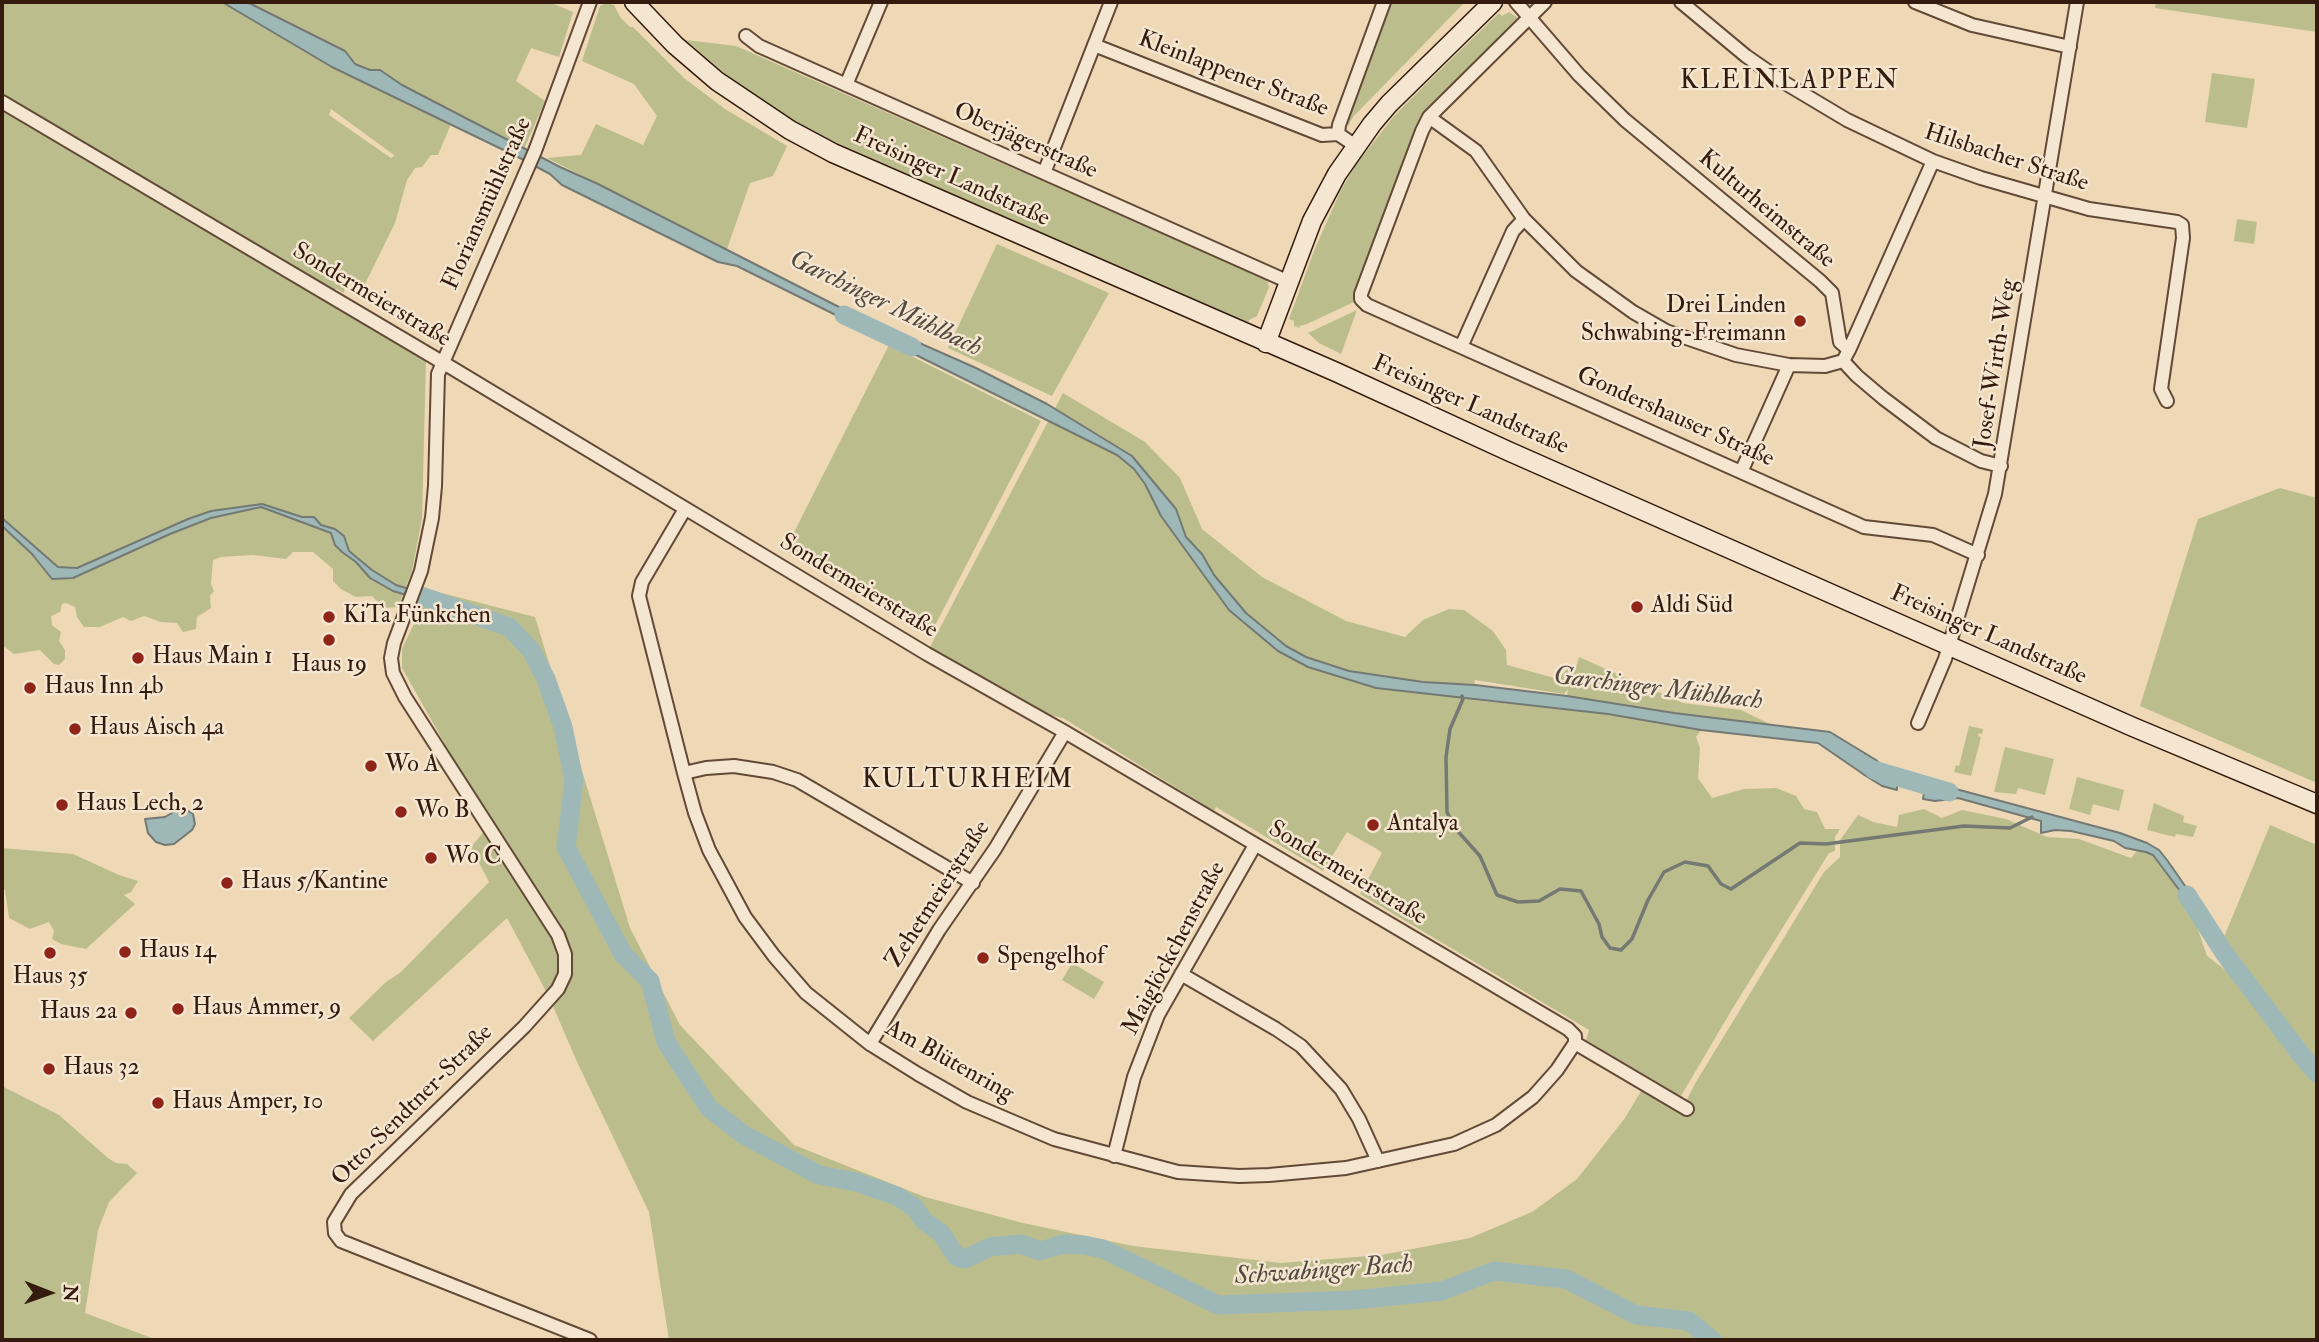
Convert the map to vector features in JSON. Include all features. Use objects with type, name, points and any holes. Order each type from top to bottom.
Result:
[{"type":"main road","name":"Freisinger Landstraße","points":[[634,2],[676,46],[717,81],[790,130],[833,153],[2133,727],[2317,804]]},
{"type":"main road","points":[[1266,343],[1323,198],[1356,146],[1389,104],[1493,2]]},
{"type":"street","name":"Floriansmühlstraße","points":[[503,849],[393,673],[391,658],[416,586],[432,519],[438,378],[442,362],[536,151],[590,2]]},
{"type":"street","points":[[846,85],[881,2]]},
{"type":"street","points":[[1044,173],[1111,2]]},
{"type":"street","points":[[1338,134],[1384,2]]},
{"type":"street","name":"Kulturheimstraße","points":[[1516,2],[1579,75],[1625,120],[1832,293],[1840,342],[1846,356],[1883,398],[1936,438],[1980,461],[2001,466]]},
{"type":"street","points":[[1545,2],[1429,117],[1476,151],[1524,219],[1576,271],[1633,312],[1666,331],[1736,355],[1789,365],[1825,366],[1846,356],[1933,161]]},
{"type":"street","name":"Hilsbacher Straße","points":[[1681,2],[1746,56],[1786,83],[1847,120],[1933,161],[1981,178],[2098,211],[2177,222],[2182,225],[2183,238],[2161,389],[2167,401]]},
{"type":"street","points":[[1915,2],[1972,24],[2070,47]]},
{"type":"street","name":"Josef-Wirth-Weg","points":[[1917,723],[1950,646],[1978,555],[2001,466],[2077,2]]},
{"type":"street","name":"Oberjägerstraße","points":[[746,36],[759,46],[1289,282]]},
{"type":"street","name":"Kleinlappener Straße","points":[[1094,45],[1322,135],[1338,134],[1356,146]]},
{"type":"street","name":"Sondermeierstraße","points":[[2,102],[442,362],[927,654],[1065,732],[1567,1029],[1576,1036],[1575,1044],[1687,1109]]},
{"type":"street","name":"Gondershauser Straße","points":[[1429,117],[1360,294],[1367,305],[1742,470],[1864,527],[1933,536],[1978,555]]},
{"type":"street","points":[[1461,347],[1513,231],[1524,219]]},
{"type":"street","points":[[1835,314],[1849,323],[1864,315]]},
{"type":"street","points":[[1742,470],[1789,365]]},
{"type":"street","name":"Am Blütenring","points":[[685,509],[639,589],[695,813],[709,850],[745,916],[774,956],[806,993],[870,1044],[968,1102],[1054,1139],[1178,1172],[1239,1176],[1346,1168],[1454,1144],[1496,1125],[1539,1091],[1575,1044]]},
{"type":"street","name":"Zehetmeierstraße","points":[[870,1044],[1065,732]]},
{"type":"street","points":[[684,773],[734,766],[773,772],[797,780],[973,883]]},
{"type":"street","name":"Maiglöckchenstraße","points":[[1114,1156],[1124,1111],[1149,1034],[1255,845]]},
{"type":"street","name":"Otto-Sendtner-Straße","points":[[503,849],[558,935],[565,954],[565,974],[558,989],[524,1027],[351,1194],[334,1222],[335,1233],[341,1241],[590,1340]]},
{"type":"street","points":[[1181,974],[1301,1046],[1341,1089],[1359,1119],[1378,1161]]},
{"type":"green space","points":[[2,2],[222,2],[332,67],[451,124],[438,155],[431,155],[422,167],[415,168],[407,180],[395,223],[364,286],[358,288],[350,283],[345,287],[344,293],[337,289],[327,289],[2,95]],"holes":[[[331,109],[394,155],[391,158],[329,115]]]},
{"type":"green space","points":[[247,2],[549,2],[573,12],[559,57],[531,48],[516,81],[545,101],[524,149],[402,85],[380,70],[370,70],[355,64],[345,51]]},
{"type":"green space","points":[[1390,2],[1465,2],[1353,117],[1348,126],[1347,120]]},
{"type":"green space","points":[[2156,2],[2317,2],[2317,32],[2155,8]]},
{"type":"green space","points":[[606,3],[614,5],[620,17],[684,78],[725,109],[787,146],[773,176],[750,183],[727,249],[547,158],[581,155],[596,124],[643,145],[657,116],[634,84],[582,61],[600,6]]},
{"type":"green space","points":[[1509,12],[1518,18],[1423,118],[1355,290],[1354,302],[1299,326],[1300,328],[1294,326],[1294,321],[1289,319],[1314,251],[1340,192],[1355,166],[1394,116],[1434,76],[1499,13],[1502,16]]},
{"type":"green space","points":[[686,40],[736,46],[1267,280],[1269,287],[1257,316],[1249,320],[1248,324],[826,138],[799,124],[736,83]]},
{"type":"green space","points":[[2212,73],[2255,79],[2247,128],[2205,122]]},
{"type":"green space","points":[[2,108],[426,360],[422,519],[412,571],[398,607],[384,608],[372,596],[356,597],[341,589],[333,581],[333,569],[313,552],[293,552],[286,559],[253,555],[221,557],[213,560],[211,584],[214,591],[210,596],[211,608],[197,617],[196,629],[183,632],[177,623],[161,622],[144,616],[131,621],[123,617],[100,627],[84,627],[77,617],[75,607],[66,603],[62,604],[60,612],[51,616],[52,625],[61,632],[59,641],[65,650],[65,659],[59,665],[54,664],[40,650],[14,654],[2,645]]},
{"type":"green space","points":[[2237,219],[2257,222],[2254,244],[2234,241]]},
{"type":"green space","points":[[997,244],[1109,293],[1052,396],[948,348]]},
{"type":"green space","points":[[1357,310],[1341,354],[1319,343],[1308,333]]},
{"type":"green space","points":[[889,345],[1041,421],[930,635],[785,550]]},
{"type":"green space","points":[[1063,393],[1145,442],[1180,478],[1202,529],[1262,577],[1346,621],[1405,637],[1423,620],[1449,609],[1464,610],[1493,631],[1506,650],[1507,665],[1558,679],[1572,664],[1575,671],[1579,657],[1683,703],[1741,710],[1770,724],[1674,713],[1567,696],[1568,689],[1564,694],[1475,680],[1472,700],[1608,714],[1701,730],[1696,737],[1700,748],[1698,778],[1712,798],[1744,789],[1776,788],[1796,796],[1804,809],[1817,812],[1825,829],[1840,829],[1835,837],[1835,851],[1829,853],[1681,1096],[1586,1040],[1589,1030],[1360,894],[1382,853],[1377,849],[1347,832],[1323,871],[1216,807],[1214,811],[1063,718],[1038,712],[929,649]]},
{"type":"green space","points":[[2280,488],[2317,498],[2317,783],[2140,706],[2198,519]]},
{"type":"green space","points":[[430,590],[535,617],[630,928],[680,1025],[794,1145],[925,1197],[1023,1223],[1133,1246],[1281,1263],[1381,1255],[1470,1238],[1532,1212],[1577,1179],[1625,1118],[1643,1088],[1684,1105],[1824,872],[1840,857],[1840,840],[1858,815],[1873,822],[1897,827],[1899,815],[1924,809],[1942,818],[1962,810],[2006,819],[2047,837],[2079,839],[2131,858],[2137,851],[2146,851],[2153,855],[2189,903],[2207,956],[2274,1007],[2222,942],[2270,825],[2317,845],[2317,1340],[669,1340],[649,1212],[549,997],[507,918],[373,1041],[349,1018],[386,982],[400,973],[489,882],[471,847],[490,824],[402,668],[402,649]]},
{"type":"green space","points":[[1969,726],[1983,729],[1978,736],[1981,737],[1971,776],[1954,772],[1956,765],[1959,766]]},
{"type":"green space","points":[[2005,747],[2054,759],[2045,795],[2018,788],[2016,794],[1994,792]]},
{"type":"green space","points":[[2077,777],[2124,790],[2119,811],[2093,804],[2090,815],[2069,809]]},
{"type":"green space","points":[[2154,803],[2184,816],[2183,822],[2197,826],[2193,837],[2176,834],[2175,837],[2147,830]]},
{"type":"green space","points":[[2,848],[73,854],[138,881],[131,892],[124,895],[135,904],[86,949],[61,944],[52,939],[54,931],[49,922],[30,929],[9,918],[5,890],[2,888]]},
{"type":"green space","points":[[1072,963],[1104,982],[1094,999],[1062,980]]},
{"type":"green space","points":[[2,1086],[59,1115],[108,1158],[116,1163],[127,1164],[137,1173],[109,1202],[98,1230],[85,1313],[157,1340],[2,1340]]},
{"type":"water","points":[[222,2],[247,2],[345,51],[355,64],[370,70],[380,70],[402,85],[560,167],[839,307],[869,319],[864,329],[737,266],[718,262],[562,185],[550,174],[518,157],[332,67]]},
{"type":"water","points":[[890,330],[976,368],[1047,404],[1132,456],[1176,509],[1186,537],[1246,613],[1286,646],[1306,657],[1349,671],[1423,682],[1567,696],[1674,713],[1830,732],[1876,760],[1893,775],[1897,775],[1897,790],[1882,786],[1818,743],[1701,730],[1608,714],[1376,688],[1308,667],[1278,651],[1229,610],[1161,516],[1145,484],[1134,469],[1117,455],[886,340]]},
{"type":"water","points":[[262,504],[302,517],[314,517],[321,525],[335,529],[344,536],[349,551],[372,570],[396,585],[445,600],[444,606],[393,591],[370,578],[356,562],[342,552],[335,545],[331,533],[261,507],[211,518],[73,578],[52,579],[32,554],[2,526],[2,518],[58,567],[77,568],[211,511]]},
{"type":"water","points":[[1926,781],[2120,833],[2147,843],[2159,850],[2204,913],[2194,919],[2189,903],[2153,855],[2125,848],[2114,841],[2071,831],[2041,833],[2041,821],[1958,798],[1935,801],[1923,799]]},
{"type":"water","points":[[182,807],[193,814],[195,824],[192,830],[174,844],[156,842],[148,833],[145,819],[165,817]]},
{"type":"waterway","name":"Garchinger Mühlbach","points":[[844,315],[912,347]]},
{"type":"waterway","name":"Schwabinger Bach","points":[[421,596],[509,627],[531,650],[546,679],[563,727],[574,780],[566,847],[623,954],[650,981],[666,1042],[709,1108],[744,1135],[819,1175],[856,1182],[897,1196],[914,1207],[924,1221],[941,1233],[957,1257],[965,1259],[990,1247],[1021,1244],[1040,1251],[1064,1244],[1084,1245],[1103,1249],[1218,1305],[1354,1300],[1442,1291],[1494,1271],[1566,1279],[1636,1315],[1689,1321],[1712,1340]]},
{"type":"waterway","name":"Garchinger Mühlbach","points":[[1462,696],[1450,729],[1446,757],[1447,812],[1454,827],[1480,856],[1497,895],[1518,902],[1539,901],[1560,889],[1581,891],[1599,924],[1602,937],[1610,948],[1621,950],[1632,939],[1648,900],[1664,872],[1685,862],[1708,866],[1721,884],[1731,889],[1800,843],[1826,844],[1964,826],[2010,828],[2032,817]]},
{"type":"waterway","name":"Garchinger Mühlbach","points":[[1874,770],[1949,792]]},
{"type":"waterway","name":"Garchinger Mühlbach","points":[[2187,895],[2225,954],[2317,1073]]},
{"type":"place","name":"Drei Linden Schwabing-Freimann","points":[[1800,321]]},
{"type":"place","name":"Aldi Süd","points":[[1637,607]]},
{"type":"place","name":"KiTa Fünkchen","points":[[329,617]]},
{"type":"place","name":"Haus 19","points":[[329,640]]},
{"type":"place","name":"Haus Main 1","points":[[138,658]]},
{"type":"place","name":"Haus Inn 4b","points":[[30,688]]},
{"type":"place","name":"Haus Aisch 4a","points":[[75,729]]},
{"type":"place","name":"Wo A","points":[[371,766]]},
{"type":"place","name":"Haus Lech, 2","points":[[62,805]]},
{"type":"place","name":"Wo B","points":[[401,812]]},
{"type":"place","name":"Antalya","points":[[1373,825]]},
{"type":"place","name":"Wo C","points":[[431,858]]},
{"type":"place","name":"Haus 5/Kantine","points":[[227,883]]},
{"type":"place","name":"Haus 14","points":[[125,952]]},
{"type":"place","name":"Haus 35","points":[[50,953]]},
{"type":"place","name":"Spengelhof","points":[[983,958]]},
{"type":"place","name":"Haus Ammer, 9","points":[[178,1009]]},
{"type":"place","name":"Haus 2a","points":[[131,1013]]},
{"type":"place","name":"Haus 32","points":[[49,1069]]},
{"type":"place","name":"Haus Amper, 10","points":[[158,1103]]},
{"type":"district","name":"KLEINLAPPEN","points":[[1790,82]]},
{"type":"district","name":"KULTURHEIM","points":[[968,781]]}]
